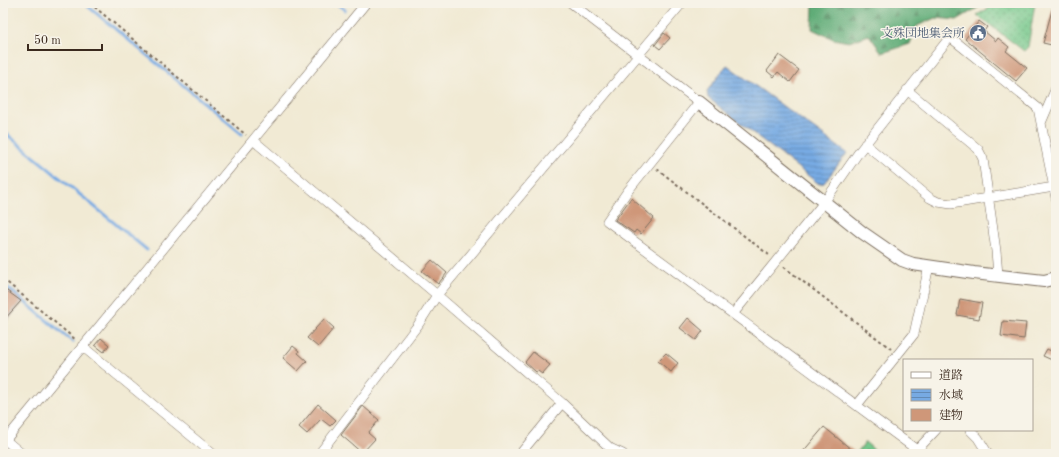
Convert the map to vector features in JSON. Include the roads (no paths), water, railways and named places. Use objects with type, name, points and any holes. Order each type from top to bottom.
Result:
[{"type":"street","points":[[22,454],[4,440],[366,3]]},
{"type":"street","points":[[572,3],[825,201],[863,233],[895,256],[914,264],[974,273],[1044,281],[1056,278]]},
{"type":"street","points":[[319,454],[414,331],[437,295],[682,3]]},
{"type":"street","points":[[733,314],[825,201],[865,144],[950,37],[1038,108],[1056,198]]},
{"type":"street","points":[[1041,124],[1056,88]]},
{"type":"street","points":[[907,90],[978,149],[983,159],[998,275]]},
{"type":"street","points":[[699,102],[626,192],[607,221],[917,450],[935,431]]},
{"type":"street","points":[[253,140],[437,295],[562,403],[610,448],[623,454]]},
{"type":"street","points":[[865,144],[930,198],[938,202],[951,204],[989,199],[1054,187]]},
{"type":"street","points":[[857,405],[914,334],[929,266]]},
{"type":"street","points":[[82,346],[213,454]]},
{"type":"street","points":[[520,454],[562,403]]},
{"type":"street","points":[[971,431],[978,438],[988,454]]},
{"type":"water","points":[[727,65],[847,153],[824,183],[819,184],[708,98],[707,91]]},
{"type":"waterway","points":[[84,3],[242,134]]},
{"type":"waterway","points":[[336,3],[345,10]]},
{"type":"waterway","points":[[3,131],[147,250]]},
{"type":"waterway","points":[[3,284],[73,342]]},
{"type":"place","name":"文殊団地集会所","points":[[978,33]]}]
